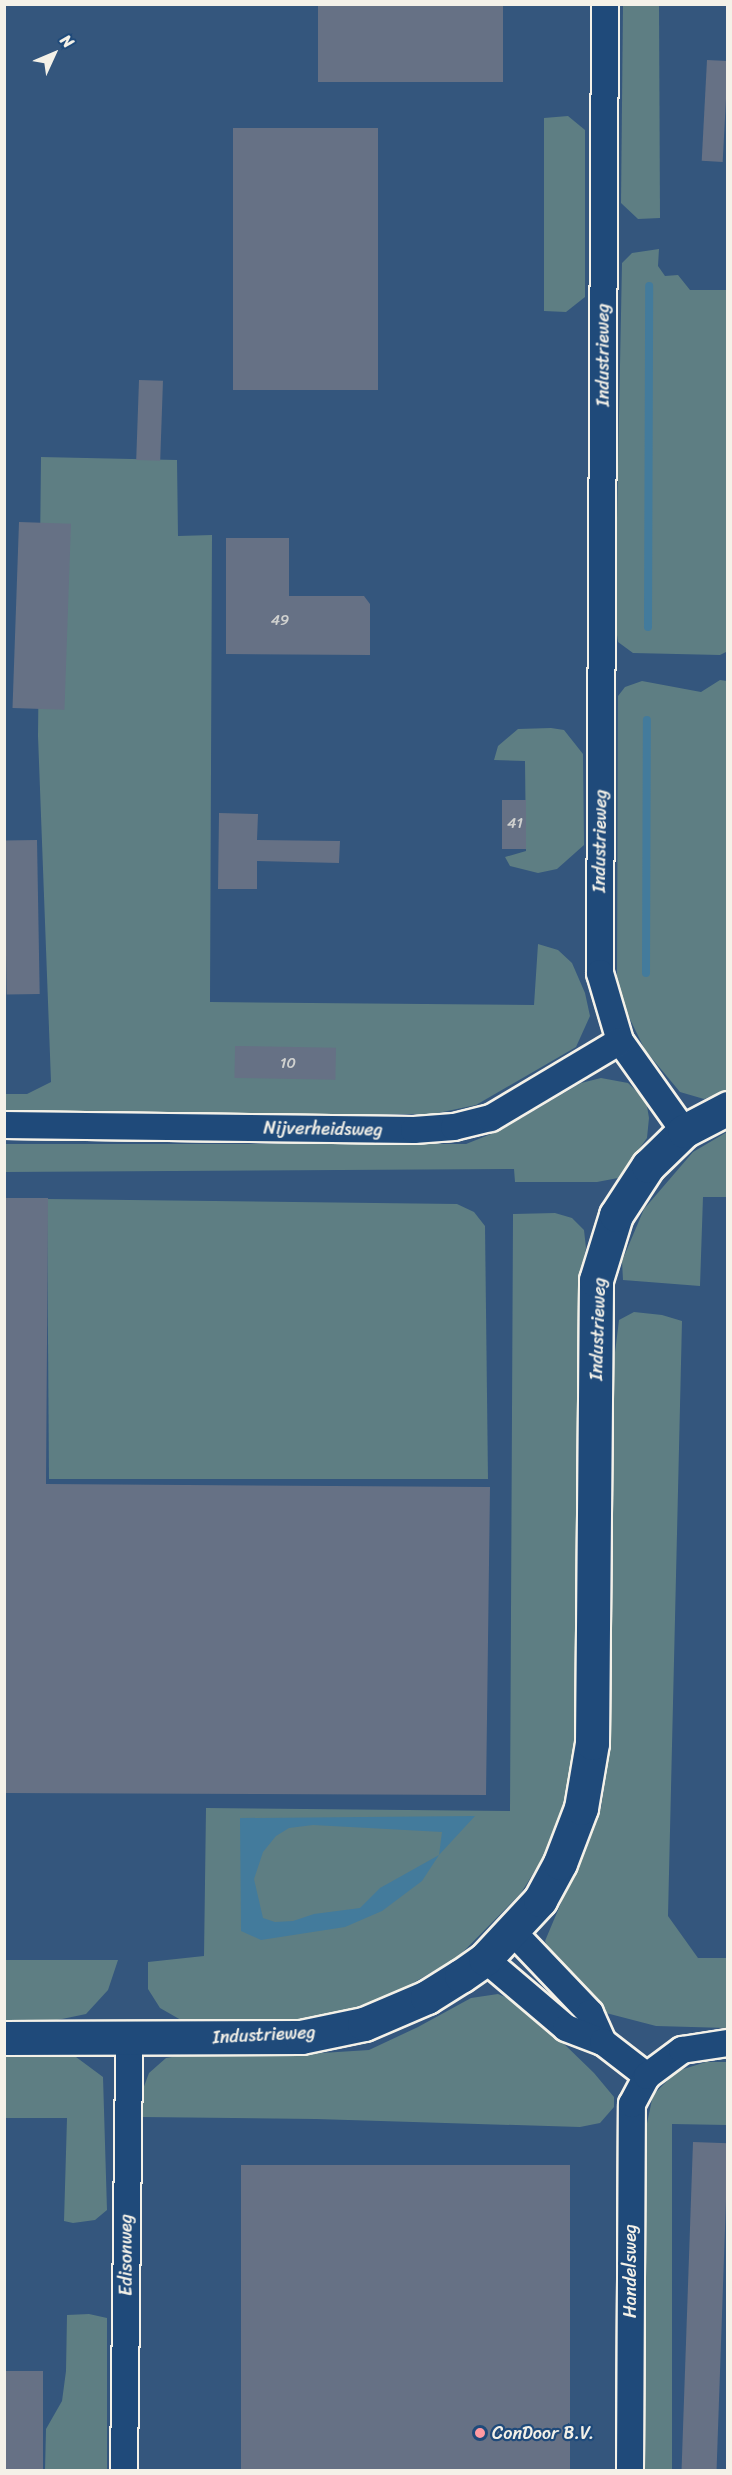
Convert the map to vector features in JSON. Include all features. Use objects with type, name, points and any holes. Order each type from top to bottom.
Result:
[{"type":"street","name":"Industrieweg","points":[[4,2038],[301,2037],[364,2024],[428,1996],[485,1959],[540,1900],[560,1863],[581,1808],[592,1743],[596,1280],[616,1215],[648,1166],[684,1131],[620,1041],[600,974],[605,4]]},
{"type":"street","name":"Nijverheidsweg","points":[[4,1125],[402,1130],[454,1127],[491,1118],[620,1041]]},
{"type":"street","points":[[684,1131],[728,1108]]},
{"type":"street","points":[[512,1931],[590,2013],[603,2042]]},
{"type":"street","points":[[485,1959],[566,2028],[603,2042],[647,2076]]},
{"type":"street","name":"Edisonweg","points":[[124,2470],[129,2039]]},
{"type":"street","name":"Handelsweg","points":[[630,2470],[632,2104],[647,2076],[682,2050],[728,2043]]},
{"type":"shaded area","points":[[5,5],[727,5],[727,2470],[5,2470]]},
{"type":"shaded area","points":[[475,1816],[439,1855],[422,1881],[382,1911],[345,1927],[261,1940],[241,1931],[240,1818]],"holes":[[[313,1825],[442,1832],[439,1855],[380,1888],[360,1908],[314,1914],[293,1921],[275,1922],[263,1918],[254,1879],[263,1852],[276,1836],[289,1828]]]},
{"type":"green space","points":[[623,5],[659,5],[660,218],[638,219],[621,203]]},
{"type":"green space","points":[[568,116],[585,130],[585,297],[566,312],[544,311],[544,118]]},
{"type":"green space","points":[[659,249],[658,266],[665,276],[678,275],[690,290],[727,290],[728,651],[720,655],[633,653],[618,642],[615,621],[622,263],[632,253]]},
{"type":"green space","points":[[41,457],[177,460],[178,536],[212,535],[210,1002],[534,1005],[538,944],[558,950],[572,963],[585,993],[590,1016],[576,1047],[476,1105],[433,1114],[5,1114],[5,1094],[27,1094],[51,1082],[38,736]]},
{"type":"green space","points":[[720,680],[727,681],[727,1091],[704,1099],[680,1092],[645,1050],[625,1009],[617,977],[618,696],[625,687],[642,681],[701,692]]},
{"type":"green space","points":[[518,729],[564,730],[583,754],[584,845],[557,869],[538,873],[510,866],[505,857],[526,851],[525,761],[494,760],[498,746]]},
{"type":"green space","points":[[601,1078],[628,1083],[646,1100],[649,1118],[647,1138],[618,1178],[597,1182],[515,1182],[514,1169],[5,1172],[5,1144],[466,1144],[501,1130],[581,1083]]},
{"type":"green space","points":[[727,1132],[727,1197],[703,1197],[700,1286],[623,1280],[622,1261],[644,1209],[693,1152]]},
{"type":"green space","points":[[47,1199],[457,1204],[474,1212],[485,1226],[488,1479],[49,1479]]},
{"type":"green space","points":[[555,1213],[572,1218],[584,1230],[586,1248],[579,1280],[579,1719],[572,1783],[554,1840],[521,1893],[458,1957],[394,1994],[326,2017],[212,2026],[181,2020],[160,2008],[148,1989],[148,1962],[204,1956],[206,1808],[510,1811],[513,1214]]},
{"type":"green space","points":[[634,1312],[662,1315],[682,1321],[668,1916],[698,1958],[727,1958],[727,2028],[656,2026],[606,2013],[556,1966],[545,1941],[601,1808],[607,1768],[611,1710],[611,1385],[619,1320]]},
{"type":"green space","points":[[5,1960],[118,1960],[108,1990],[86,2014],[38,2024],[5,2023]]},
{"type":"green space","points":[[498,1994],[524,2005],[594,2073],[614,2097],[614,2107],[600,2123],[580,2127],[316,2119],[141,2117],[143,2089],[149,2073],[166,2058],[195,2053],[274,2056],[369,2050],[471,1998]]},
{"type":"green space","points":[[5,2055],[76,2057],[103,2077],[107,2210],[95,2220],[73,2223],[64,2221],[67,2118],[5,2118]]},
{"type":"green space","points":[[706,2062],[727,2062],[727,2125],[672,2124],[672,2470],[644,2470],[646,2128],[653,2095],[677,2071]]},
{"type":"green space","points":[[89,2314],[107,2318],[107,2470],[45,2470],[46,2429],[62,2401],[66,2371],[67,2315]]},
{"type":"building","points":[[318,4],[503,4],[503,82],[318,82]]},
{"type":"building","points":[[707,60],[728,61],[723,162],[702,161]]},
{"type":"building","points":[[233,128],[378,128],[378,390],[233,390]]},
{"type":"building","points":[[139,380],[163,381],[160,461],[136,460]]},
{"type":"building","points":[[19,522],[71,524],[64,710],[13,708]]},
{"type":"building","points":[[226,538],[289,538],[289,596],[364,596],[370,604],[370,655],[226,654]]},
{"type":"building","points":[[502,800],[526,800],[526,849],[502,849]]},
{"type":"building","points":[[219,813],[258,814],[257,840],[340,841],[339,863],[257,861],[257,889],[218,889]]},
{"type":"building","points":[[37,840],[40,994],[7,995],[4,841]]},
{"type":"building","points":[[235,1046],[336,1048],[335,1080],[234,1078]]},
{"type":"building","points":[[4,1198],[48,1198],[46,1484],[490,1487],[486,1795],[4,1793]]},
{"type":"building","points":[[693,2142],[728,2143],[717,2470],[682,2470]]},
{"type":"building","points":[[241,2165],[570,2165],[570,2470],[241,2470]]},
{"type":"building","points":[[4,2371],[43,2371],[43,2470],[4,2470]]},
{"type":"waterway","points":[[648,627],[649,286]]},
{"type":"waterway","points":[[646,973],[647,720]]},
{"type":"place","name":"ConDoor B.V.","points":[[480,2433]]}]
